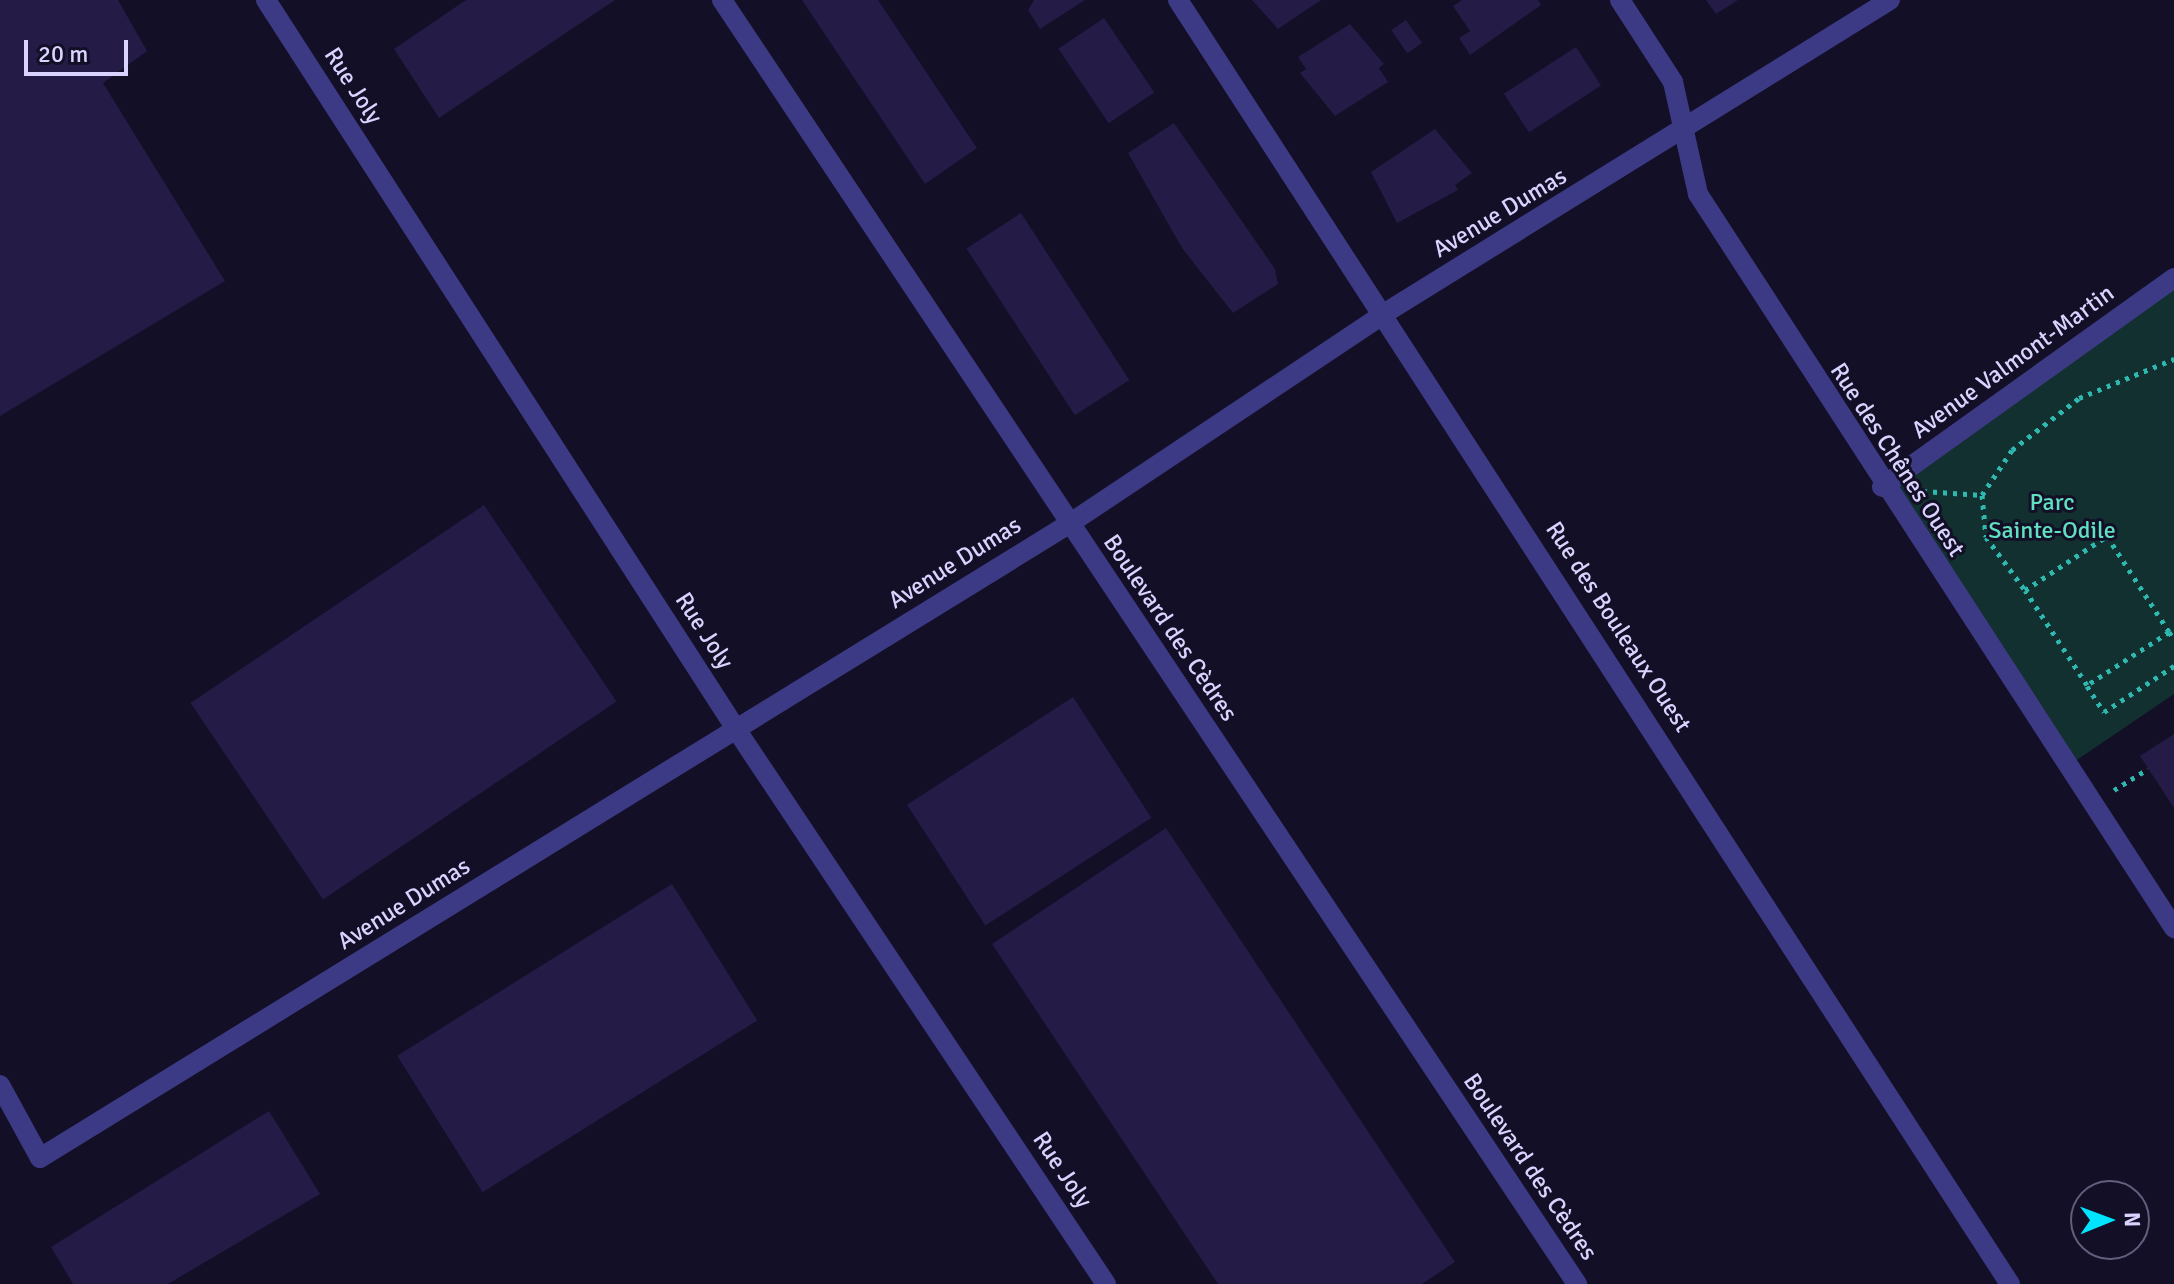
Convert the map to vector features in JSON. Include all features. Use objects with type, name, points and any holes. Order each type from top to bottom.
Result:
[{"type":"street","name":"Rue Joly","points":[[266,0],[736,729],[1106,1284]]},
{"type":"street","name":"Boulevard des Cèdres","points":[[722,0],[1577,1284]]},
{"type":"street","name":"Rue des Bouleaux Ouest","points":[[1178,0],[1385,313],[2010,1284]]},
{"type":"street","name":"Rue des Chênes Ouest","points":[[1620,0],[1673,82],[1698,194],[1882,487],[2174,928]]},
{"type":"street","name":"Avenue Dumas","points":[[0,1085],[40,1158],[1069,524],[1385,313],[1685,131],[1890,0]]},
{"type":"street","name":"Avenue Valmont-Martin","points":[[1882,487],[2174,278]]},
{"type":"path","points":[[2174,359],[2079,398],[2012,450],[1982,495],[1986,537],[2025,590],[2104,712],[2174,666]]},
{"type":"path","points":[[1882,487],[1982,495]]},
{"type":"path","points":[[2025,590],[2107,536],[2174,639]]},
{"type":"path","points":[[2087,685],[2169,632]]},
{"type":"path","points":[[2093,803],[2148,769]]},
{"type":"green space","name":"Parc Sainte-Odile","points":[[2174,278],[2174,694],[2068,766],[1882,487]]},
{"type":"building","points":[[0,0],[118,0],[147,51],[103,83],[225,281],[0,416]]},
{"type":"building","points":[[466,0],[615,0],[439,118],[394,49]]},
{"type":"building","points":[[802,0],[878,0],[977,148],[925,184]]},
{"type":"building","points":[[1034,0],[1085,0],[1040,29],[1028,10]]},
{"type":"building","points":[[1252,0],[1321,0],[1278,29]]},
{"type":"building","points":[[1462,0],[1538,0],[1541,5],[1470,55],[1459,38],[1470,31],[1453,6]]},
{"type":"building","points":[[1706,0],[1738,0],[1716,14]]},
{"type":"building","points":[[1104,18],[1154,93],[1109,123],[1058,49]]},
{"type":"building","points":[[1406,20],[1422,43],[1407,53],[1391,30]]},
{"type":"building","points":[[1350,24],[1384,64],[1379,68],[1388,82],[1335,116],[1300,73],[1306,69],[1298,57]]},
{"type":"building","points":[[1576,47],[1601,86],[1529,132],[1504,94]]},
{"type":"building","points":[[1174,123],[1275,269],[1278,284],[1233,313],[1182,248],[1128,153]]},
{"type":"building","points":[[1435,129],[1472,173],[1455,185],[1458,190],[1397,223],[1371,172]]},
{"type":"building","points":[[1021,213],[1129,380],[1075,415],[966,248]]},
{"type":"building","points":[[484,505],[617,701],[323,899],[191,703]]},
{"type":"building","points":[[1073,697],[1151,818],[985,926],[907,805]]},
{"type":"building","points":[[2174,734],[2174,808],[2140,756]]},
{"type":"building","points":[[1166,828],[1455,1262],[1422,1284],[1218,1284],[992,944]]},
{"type":"building","points":[[672,884],[757,1021],[483,1192],[397,1056]]},
{"type":"building","points":[[269,1111],[320,1194],[168,1284],[73,1284],[51,1247]]}]
